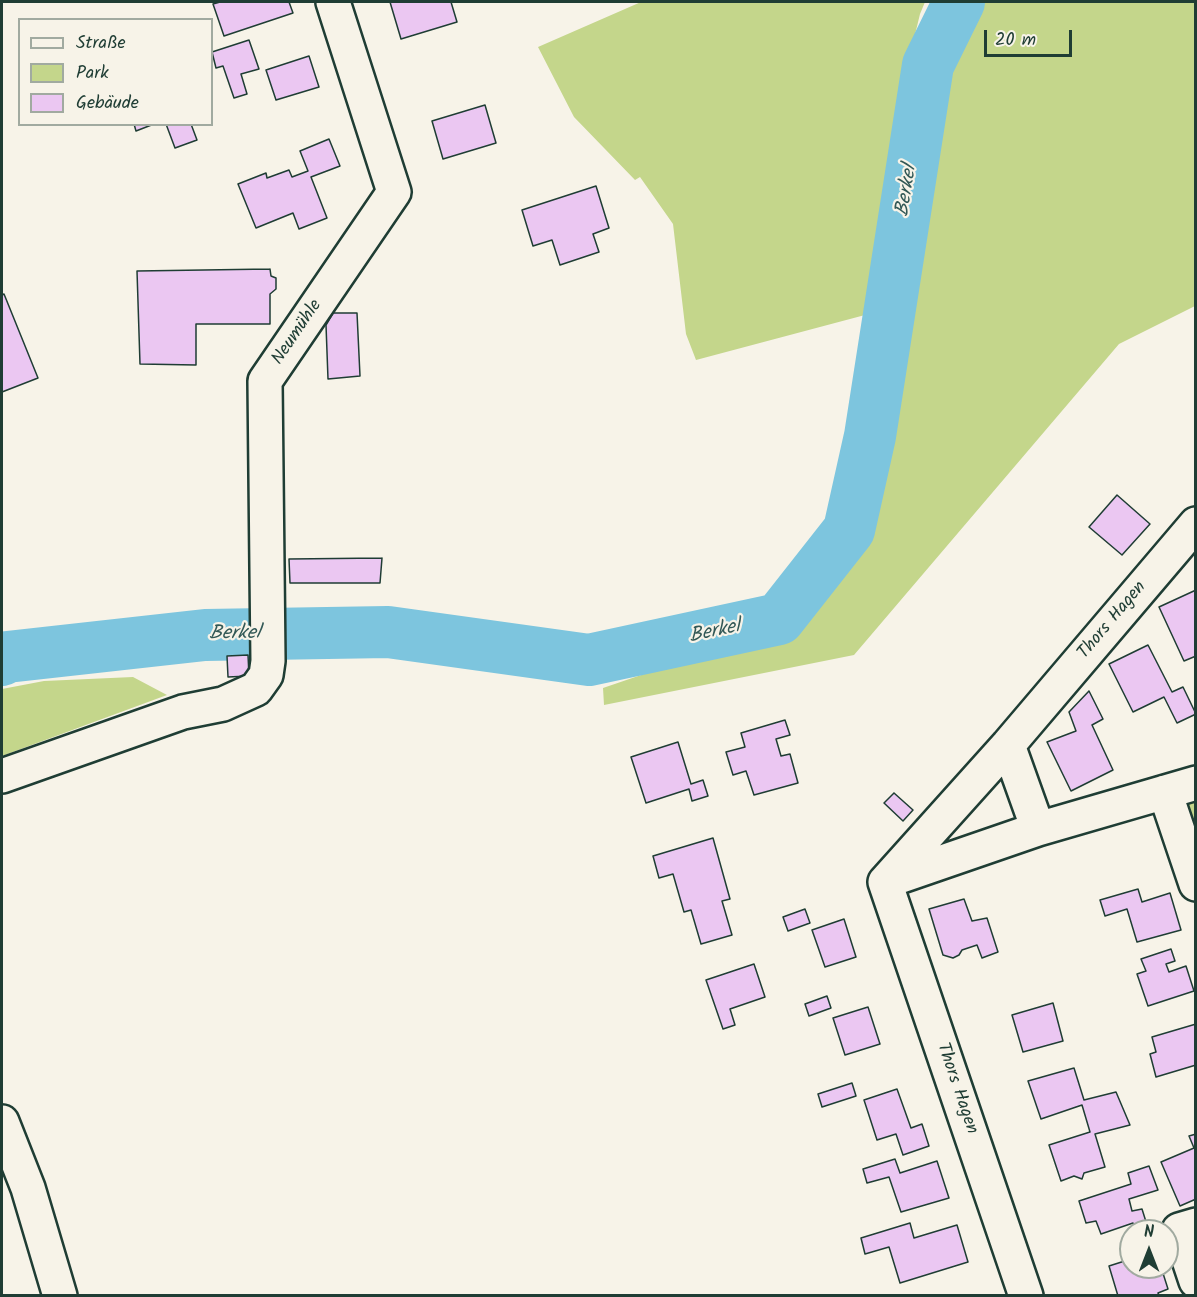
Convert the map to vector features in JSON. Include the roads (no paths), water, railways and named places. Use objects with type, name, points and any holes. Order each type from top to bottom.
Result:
[{"type":"street","name":"Neumühle","points":[[2,776],[183,712],[223,704],[262,675],[266,600],[265,381],[394,192],[333,2]]},
{"type":"street","name":"Thors Hagen","points":[[1026,1296],[885,882],[1008,745],[1196,524]]},
{"type":"street","points":[[1008,745],[1038,829]]},
{"type":"street","points":[[885,882],[1038,829],[1180,787],[1196,885]]},
{"type":"street","points":[[2,1122],[28,1188],[60,1296]]},
{"type":"street","points":[[1196,1225],[1179,1230],[1196,1281]]},
{"type":"waterway","name":"Berkel","points":[[2,660],[7,657],[205,635],[388,632],[589,660],[779,619],[849,530],[870,436],[928,65],[959,2]]}]
